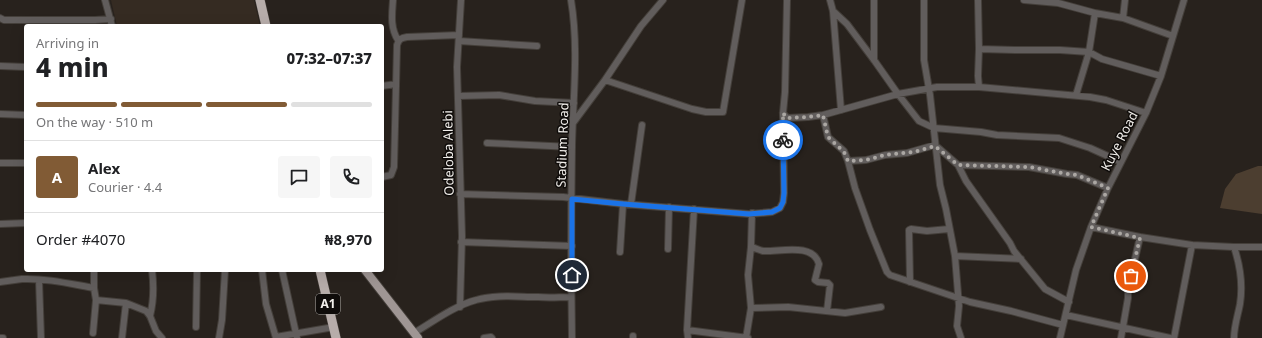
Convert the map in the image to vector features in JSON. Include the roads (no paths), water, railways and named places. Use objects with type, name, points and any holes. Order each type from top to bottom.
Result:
[{"type":"highway","points":[[260,0],[266,24]]},
{"type":"highway","name":"A1","points":[[320,272],[336,338]]},
{"type":"main road","points":[[367,272],[416,335]]},
{"type":"street","points":[[105,0],[112,24]]},
{"type":"street","points":[[384,177],[391,175],[394,171],[398,40],[394,34],[392,25],[392,0]]},
{"type":"street","name":"Odeloba Alebi","points":[[460,306],[461,242],[457,67],[461,0]]},
{"type":"street","name":"Stadium Road","points":[[571,0],[575,37],[572,147],[572,338]]},
{"type":"street","points":[[573,123],[605,80],[641,26],[663,0]]},
{"type":"street","points":[[605,80],[692,109],[706,112],[723,112],[742,0]]},
{"type":"street","points":[[460,194],[563,197],[623,204],[752,214],[772,212],[780,208],[783,202],[784,193],[783,113],[785,92],[787,0]]},
{"type":"street","points":[[830,0],[833,11],[841,110]]},
{"type":"street","points":[[874,0],[874,60]]},
{"type":"street","points":[[924,0],[924,60],[930,95],[940,185],[955,256],[959,298],[957,326],[961,338]]},
{"type":"street","points":[[978,0],[979,87]]},
{"type":"street","points":[[1024,0],[1058,3],[1095,13],[1123,18],[1173,36]]},
{"type":"street","points":[[1123,18],[1125,0]]},
{"type":"street","name":"Kuye Road","points":[[1060,338],[1079,260],[1091,227],[1108,188],[1146,113],[1161,76],[1184,0]]},
{"type":"street","points":[[833,11],[847,24],[919,121],[934,128],[981,132],[997,135],[1059,138],[1090,148],[1121,162]]},
{"type":"street","points":[[1076,95],[1089,52],[1095,13]]},
{"type":"street","points":[[0,18],[4,20],[111,19]]},
{"type":"street","points":[[398,40],[407,37],[459,38],[537,46]]},
{"type":"street","points":[[979,49],[1060,50],[1089,52],[1102,59],[1161,76]]},
{"type":"street","points":[[0,66],[24,67]]},
{"type":"street","points":[[384,86],[396,84]]},
{"type":"street","points":[[783,113],[787,118],[823,115],[898,94],[937,87],[979,87],[1076,95],[1106,100],[1146,113]]},
{"type":"street","points":[[458,96],[499,95],[535,101],[574,103]]},
{"type":"street","points":[[0,114],[24,115]]},
{"type":"street","points":[[823,115],[828,137],[844,152],[848,161],[855,188],[887,272],[892,276],[970,302],[1011,311],[1063,326]]},
{"type":"street","points":[[631,204],[642,125]]},
{"type":"street","points":[[486,143],[572,147]]},
{"type":"street","points":[[848,161],[866,160],[885,155],[914,152],[935,146]]},
{"type":"street","points":[[935,146],[958,165],[966,181],[1010,243],[1014,252],[1045,289],[1069,302]]},
{"type":"street","points":[[0,163],[24,163]]},
{"type":"street","points":[[958,165],[1029,167],[1077,175],[1108,188]]},
{"type":"street","points":[[620,252],[623,204]]},
{"type":"street","points":[[668,249],[669,207]]},
{"type":"street","points":[[688,338],[687,330],[694,209]]},
{"type":"street","points":[[687,330],[747,338],[751,308],[748,275],[752,214]]},
{"type":"street","points":[[0,224],[24,223]]},
{"type":"street","points":[[1091,227],[1140,238],[1192,245],[1262,247]]},
{"type":"street","points":[[910,282],[909,230],[927,231],[949,229]]},
{"type":"street","points":[[1121,338],[1128,298],[1128,289],[1140,238]]},
{"type":"street","points":[[461,242],[572,246]]},
{"type":"street","points":[[1174,338],[1192,245]]},
{"type":"street","points":[[751,247],[764,251],[787,249],[797,250],[814,256],[819,264],[815,280],[818,282],[828,283],[830,285],[827,311]]},
{"type":"street","points":[[1234,247],[1240,266],[1240,304],[1235,323],[1234,338]]},
{"type":"street","points":[[955,256],[1021,259]]},
{"type":"street","points":[[94,272],[96,300],[94,333]]},
{"type":"street","points":[[150,316],[154,288],[152,272]]},
{"type":"street","points":[[196,327],[197,272]]},
{"type":"street","points":[[219,338],[222,320],[225,272]]},
{"type":"street","points":[[262,272],[266,304],[276,338],[297,336],[334,327]]},
{"type":"street","points":[[282,272],[297,336]]},
{"type":"street","points":[[0,282],[22,279],[39,280],[62,282],[94,288]]},
{"type":"street","points":[[39,280],[41,338]]},
{"type":"street","points":[[416,335],[460,306],[477,300],[491,297],[572,296]]},
{"type":"street","points":[[96,300],[126,303],[146,311],[150,316],[156,331],[162,338]]},
{"type":"street","points":[[122,338],[126,303]]},
{"type":"street","points":[[751,308],[788,307],[851,313],[881,307]]},
{"type":"street","points":[[1066,315],[1170,338]]},
{"type":"street","points":[[484,338],[492,338]]}]
